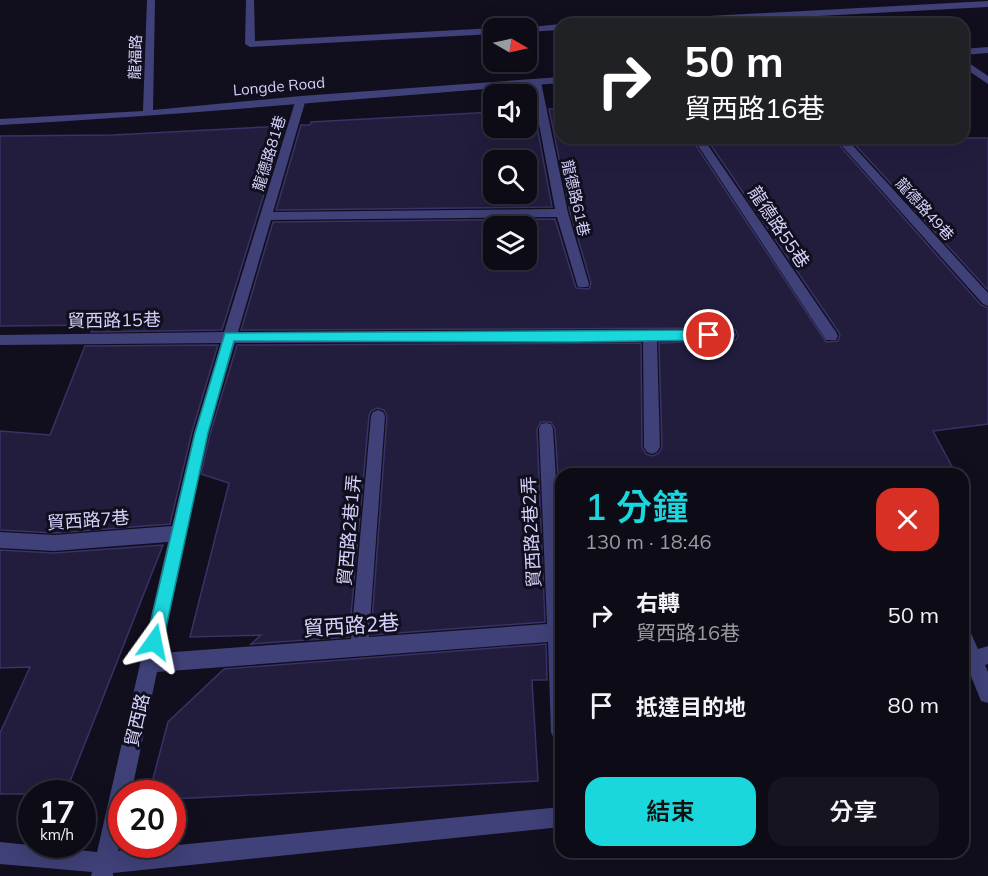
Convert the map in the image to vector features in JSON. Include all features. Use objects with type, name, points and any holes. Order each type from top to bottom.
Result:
[{"type":"street","name":"龍福路","points":[[148,114],[151,0]]},
{"type":"street","points":[[250,0],[250,44],[483,32]]},
{"type":"street","points":[[728,18],[988,4]]},
{"type":"street","points":[[537,28],[555,27]]},
{"type":"street","points":[[969,52],[988,50]]},
{"type":"street","points":[[969,67],[988,81]]},
{"type":"street","name":"Longde Road","points":[[0,122],[148,114],[301,99],[555,81]]},
{"type":"street","name":"龍德路61巷","points":[[536,82],[562,213],[583,284]]},
{"type":"street","name":"龍德路81巷","points":[[266,216],[301,99]]},
{"type":"street","name":"龍德路55巷","points":[[702,144],[831,336]]},
{"type":"street","name":"龍德路49巷","points":[[845,144],[988,301]]},
{"type":"street","points":[[266,216],[562,213]]},
{"type":"street","name":"貿西路","points":[[104,869],[201,433],[266,216]]},
{"type":"street","name":"貿西路15巷","points":[[0,340],[229,336],[574,338],[729,335]]},
{"type":"street","points":[[650,336],[652,447]]},
{"type":"street","name":"貿西路2巷1弄","points":[[359,647],[378,416]]},
{"type":"street","name":"貿西路2巷2弄","points":[[546,429],[555,612]]},
{"type":"street","name":"貿西路7巷","points":[[0,540],[54,543],[179,533]]},
{"type":"street","name":"貿西路2巷","points":[[149,663],[555,632]]},
{"type":"street","points":[[969,642],[981,657],[988,693]]},
{"type":"street","points":[[0,853],[104,869],[555,818]]},
{"type":"building","points":[[549,109],[555,109],[555,138]]},
{"type":"building","points":[[483,113],[483,138],[537,138],[537,126],[552,207],[276,210],[301,125],[310,125],[311,122]]},
{"type":"building","points":[[285,126],[222,330],[91,332],[94,325],[0,326],[0,136],[113,135]]},
{"type":"building","points":[[969,138],[988,138],[988,290],[854,144],[969,144]]},
{"type":"building","points":[[556,144],[695,144],[826,342],[838,341],[840,335],[838,331],[710,144],[838,144],[981,305],[988,308],[988,424],[933,431],[953,468],[557,468],[555,429],[551,422],[541,422],[537,429],[545,622],[371,635],[387,416],[384,410],[377,408],[371,411],[369,416],[349,637],[251,644],[261,635],[190,637],[229,483],[201,474],[210,434],[237,345],[641,343],[642,447],[646,454],[653,456],[659,453],[662,447],[659,343],[736,340],[738,336],[736,330],[729,328],[241,330],[273,222],[483,220],[483,270],[537,270],[537,219],[555,219],[576,288],[589,289],[591,283],[570,212]]},
{"type":"building","points":[[218,345],[192,432],[170,524],[54,533],[0,530],[0,431],[50,435],[85,346]]},
{"type":"building","points":[[163,545],[71,780],[18,780],[18,794],[0,794],[0,733],[30,667],[0,668],[0,550],[54,553]]},
{"type":"building","points":[[546,644],[547,680],[532,680],[538,781],[186,798],[186,780],[153,780],[168,722],[224,669]]},
{"type":"route","points":[[154,642],[201,433],[229,336],[574,338],[709,335]]}]
